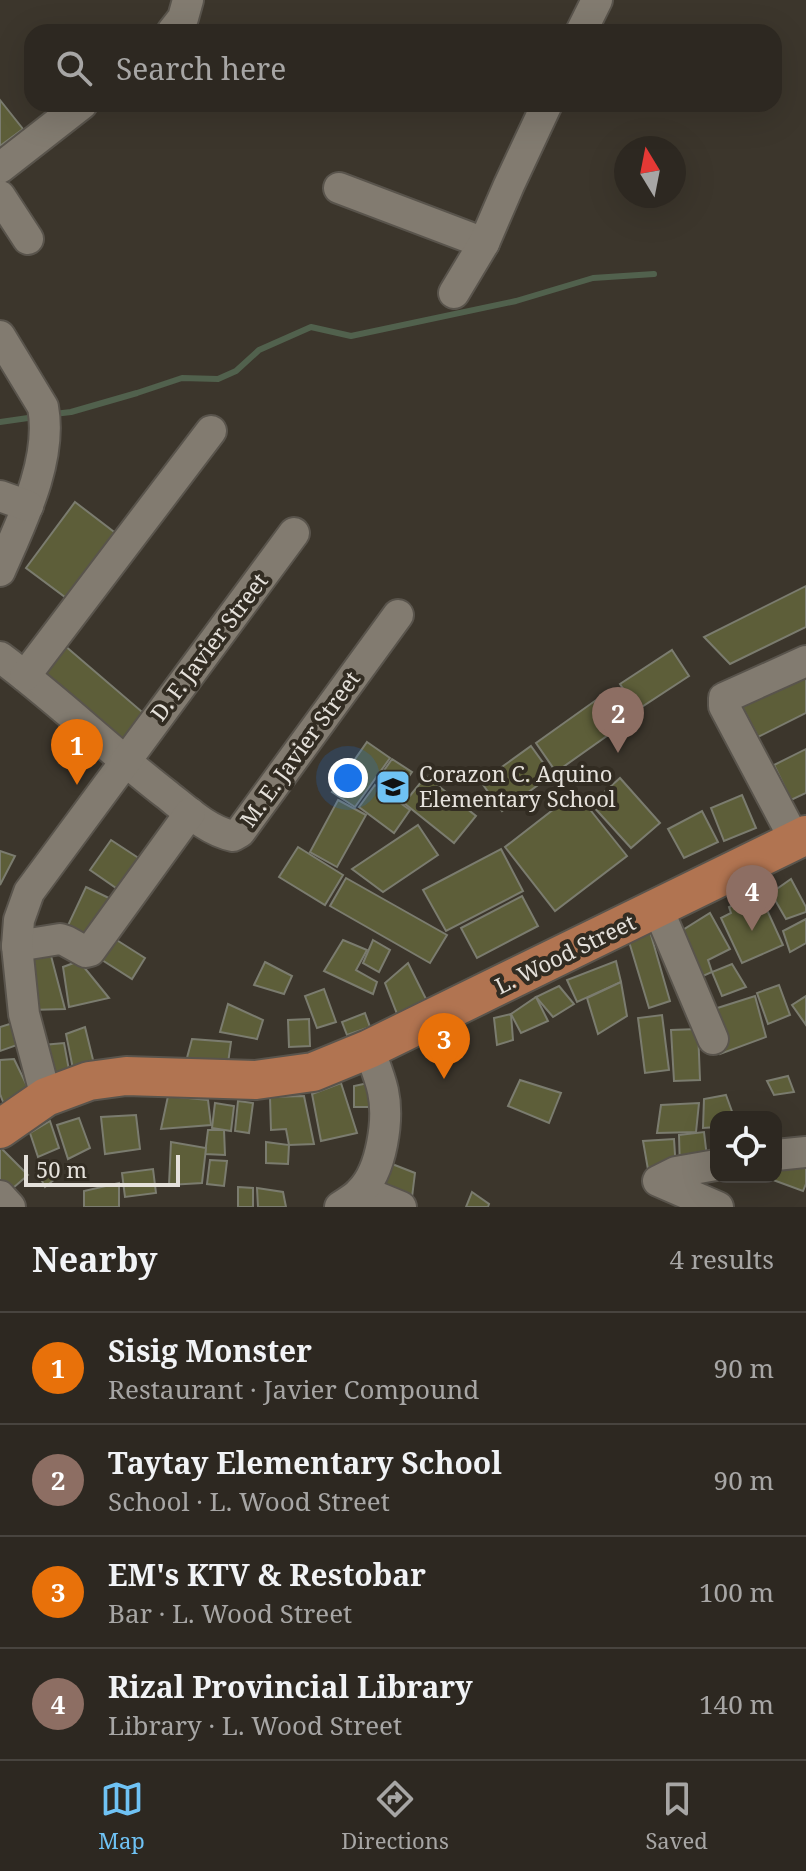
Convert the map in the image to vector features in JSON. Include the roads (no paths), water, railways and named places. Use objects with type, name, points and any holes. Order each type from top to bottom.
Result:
[{"type":"main road","name":"L. Wood Street","points":[[0,1129],[46,1097],[89,1081],[126,1076],[256,1080],[313,1072],[369,1049],[801,838]]},
{"type":"street","points":[[178,24],[188,0]]},
{"type":"street","points":[[585,24],[597,0]]},
{"type":"street","points":[[0,168],[72,112]]},
{"type":"street","points":[[454,293],[484,243],[543,112]]},
{"type":"street","points":[[339,188],[484,243]]},
{"type":"street","points":[[0,196],[28,239]]},
{"type":"street","points":[[0,336],[45,414],[40,465],[14,501],[0,571]]},
{"type":"street","points":[[25,676],[211,431]]},
{"type":"street","name":"D. F. Javier Street","points":[[46,1097],[24,1014],[17,946],[19,920],[29,892],[294,533]]},
{"type":"street","name":"M. E. Javier Street","points":[[0,657],[124,762],[190,813],[223,834],[233,836],[240,832],[398,615]]},
{"type":"street","points":[[801,838],[724,706],[724,698],[806,661]]},
{"type":"street","points":[[17,946],[60,939],[86,952],[90,951],[190,813]]},
{"type":"street","points":[[658,909],[713,1039]]},
{"type":"street","points":[[369,1049],[383,1090],[386,1116],[382,1147],[376,1164],[351,1199],[401,1207]]},
{"type":"street","points":[[782,1154],[806,1152]]},
{"type":"street","points":[[710,1166],[676,1172],[658,1181],[718,1207]]},
{"type":"street","points":[[651,1193],[678,1207]]},
{"type":"street","points":[[0,1196],[10,1207]]},
{"type":"waterway","points":[[54,414],[71,412],[182,378],[218,379],[236,371],[259,350],[311,327],[351,336],[516,301],[593,278],[654,274]]},
{"type":"waterway","points":[[0,422],[35,417]]},
{"type":"place","name":"Taytay Elementary School","points":[[618,753]]},
{"type":"place","name":"Sisig Monster","points":[[77,785]]},
{"type":"place","name":"Corazon C. Aquino Elementary School","points":[[393,787]]},
{"type":"place","name":"Rizal Provincial Library","points":[[752,931]]},
{"type":"place","name":"EM's KTV & Restobar","points":[[444,1079]]}]
